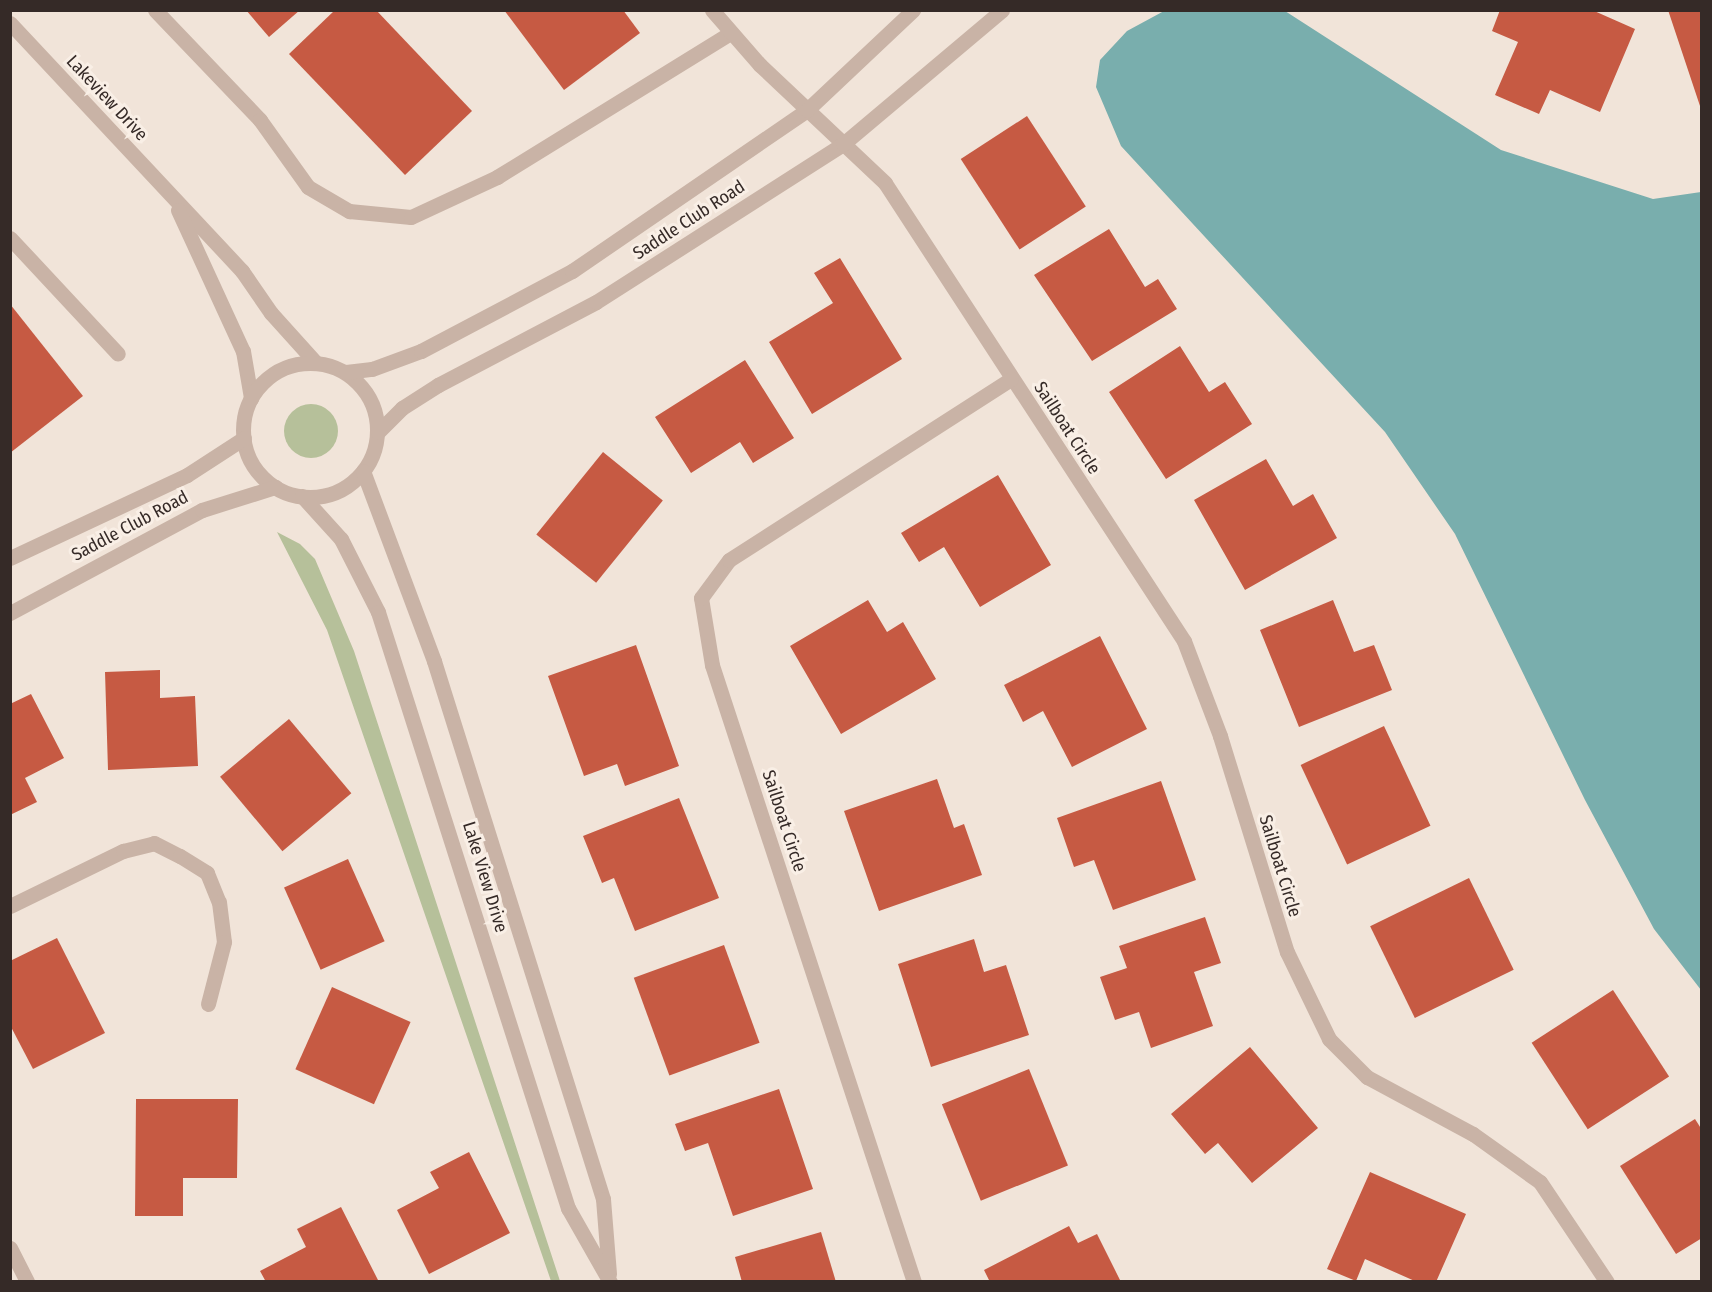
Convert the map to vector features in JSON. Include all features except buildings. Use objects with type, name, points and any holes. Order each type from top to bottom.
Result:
[{"type":"street","points":[[155,10],[260,120],[308,187],[349,211],[411,217],[497,177],[730,33]]},
{"type":"street","name":"Sailboat Circle","points":[[712,10],[730,33],[885,183],[1184,641],[1220,736],[1287,951],[1329,1039],[1367,1077],[1473,1134],[1540,1182],[1607,1281]]},
{"type":"street","name":"Saddle Club Road","points":[[346,372],[372,369],[421,351],[572,271],[807,110],[913,10]]},
{"type":"street","name":"Saddle Club Road","points":[[378,432],[402,408],[438,385],[596,302],[843,144],[1002,10]]},
{"type":"street","name":"Lakeview Drive","points":[[10,23],[174,202],[242,271],[277,320],[316,363]]},
{"type":"street","name":"Lakeview Drive","points":[[174,202],[243,351],[251,398]]},
{"type":"street","points":[[10,238],[118,354]]},
{"type":"street","points":[[316,363],[346,372],[364,388],[374,409],[378,432],[363,471],[346,486],[325,495],[302,496],[275,487],[248,457],[244,438],[251,398],[279,371],[316,363]]},
{"type":"street","name":"Sailboat Circle","points":[[914,1281],[712,665],[701,598],[729,560],[1011,379]]},
{"type":"street","name":"Saddle Club Road","points":[[10,558],[187,475],[244,438]]},
{"type":"street","name":"Lake View Drive","points":[[363,471],[434,661],[603,1199],[609,1281]]},
{"type":"street","name":"Saddle Club Road","points":[[10,613],[201,510],[275,487]]},
{"type":"street","name":"Lake View Drive","points":[[302,496],[341,539],[378,612],[568,1208],[609,1281]]},
{"type":"street","points":[[10,906],[123,851],[154,843],[207,873],[219,902],[225,942],[208,1004]]},
{"type":"street","points":[[10,1248],[27,1281]]},
{"type":"green space","points":[[311,404],[321,406],[330,412],[336,421],[338,431],[336,441],[330,450],[321,456],[311,458],[301,456],[292,450],[286,441],[284,431],[286,421],[292,412],[301,406]]},
{"type":"green space","points":[[277,532],[300,544],[315,559],[354,651],[560,1281],[551,1281],[327,630]]},
{"type":"water","points":[[1164,11],[1285,11],[1501,150],[1653,199],[1701,192],[1701,990],[1654,929],[1585,800],[1455,534],[1385,432],[1121,146],[1096,87],[1100,60],[1127,31]]}]
